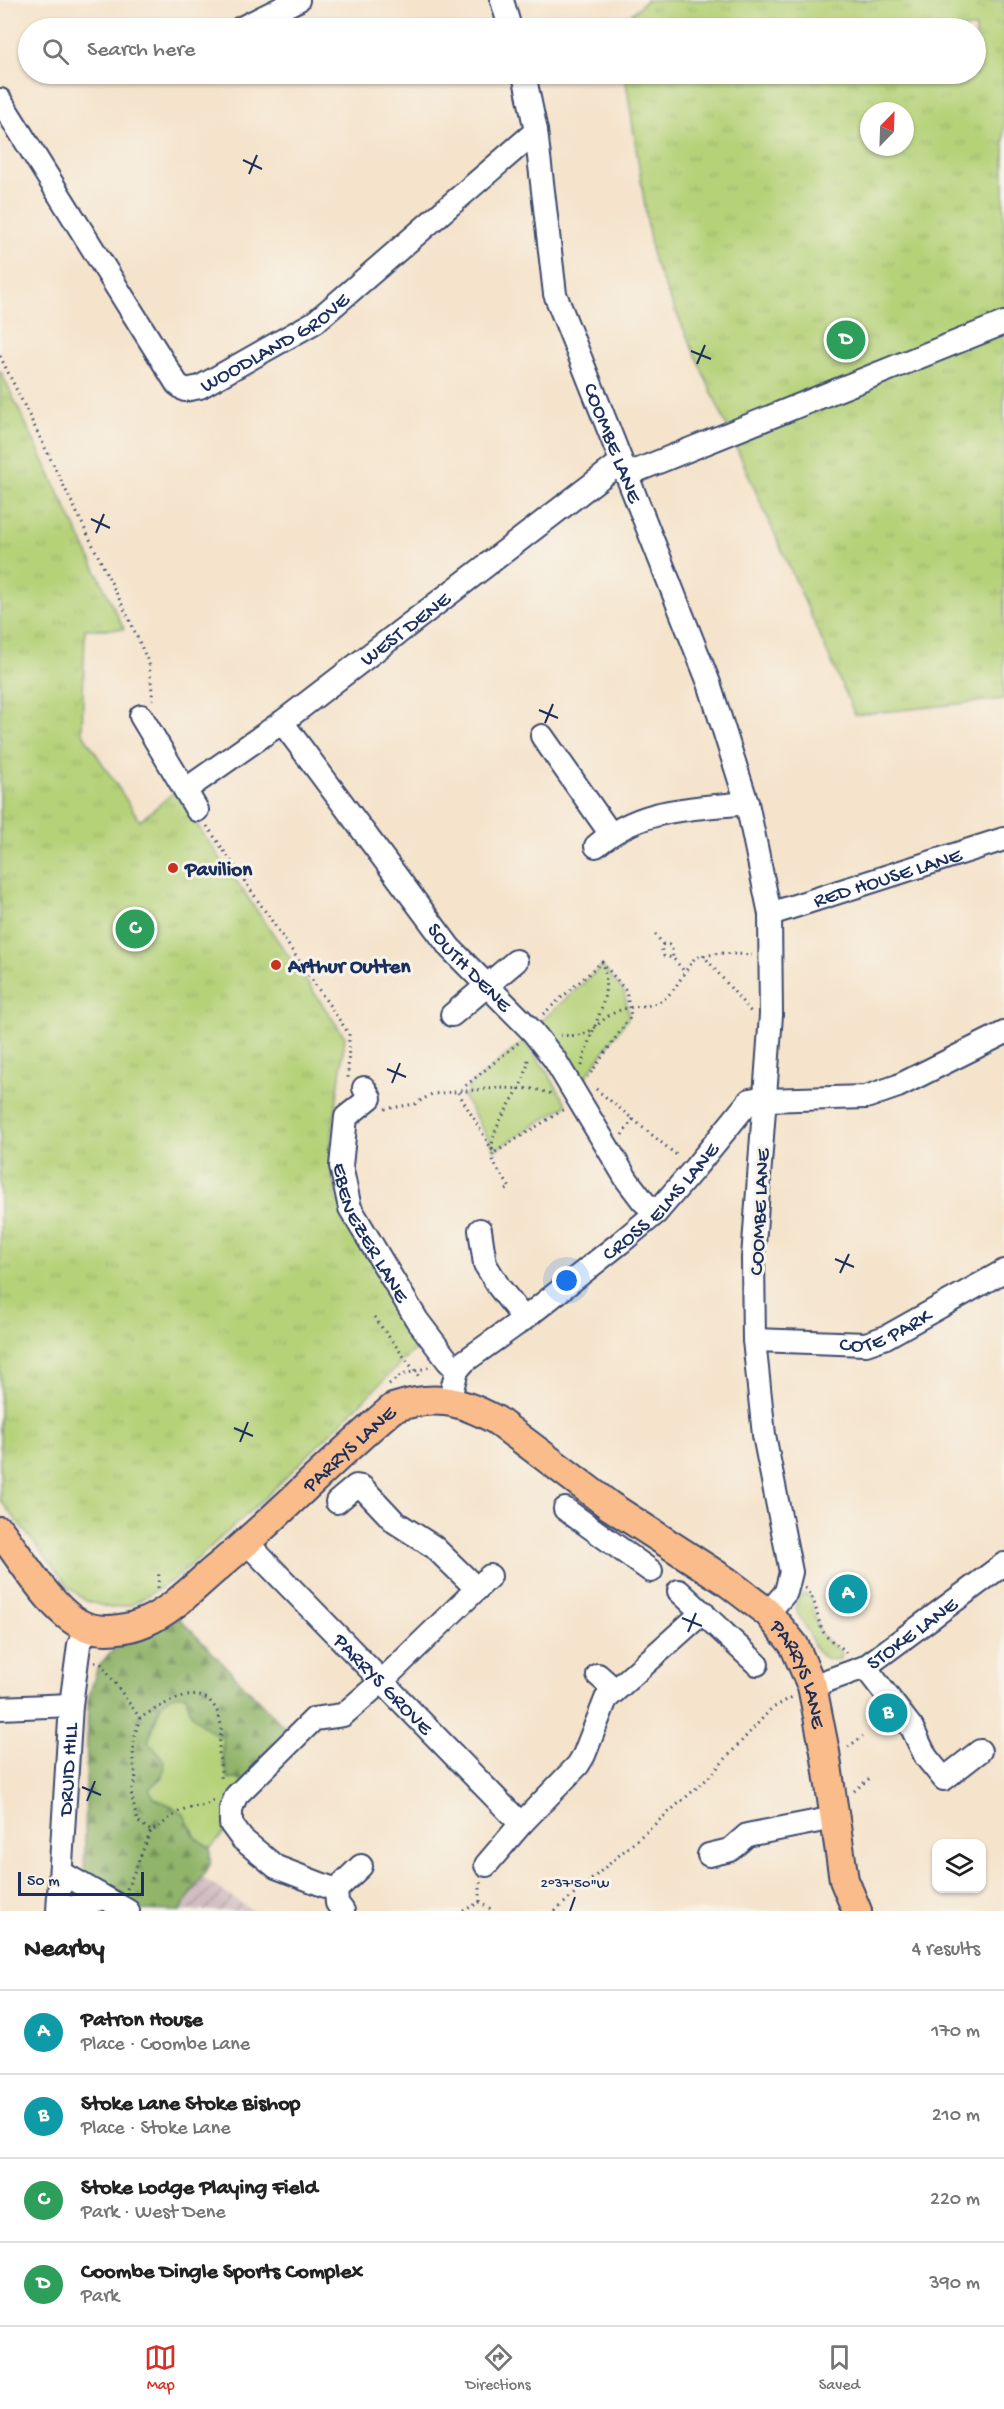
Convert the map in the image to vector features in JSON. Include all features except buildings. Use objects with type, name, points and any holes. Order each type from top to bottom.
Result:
[{"type":"main road","name":"PARRYS LANE","points":[[88,1628],[118,1629],[134,1626],[157,1616],[247,1543],[393,1408],[412,1402],[442,1400],[465,1405],[496,1420],[624,1515],[726,1581],[768,1613],[794,1645],[812,1686],[825,1752],[844,1880],[856,1911]]},
{"type":"main road","points":[[0,1531],[54,1603],[71,1619],[88,1628]]},
{"type":"street","points":[[261,18],[298,0]]},
{"type":"street","points":[[502,0],[507,18]]},
{"type":"street","name":"COOMBE LANE","points":[[526,84],[536,131],[555,294],[709,683],[747,803],[770,915],[770,1034],[753,1258],[754,1340],[764,1435],[791,1579]]},
{"type":"street","name":"WOODLAND GROVE","points":[[0,100],[177,384],[186,390],[200,387],[315,322],[536,131]]},
{"type":"street","name":"WEST DENE","points":[[185,790],[282,722],[623,468],[1004,323]]},
{"type":"street","points":[[148,713],[197,810]]},
{"type":"street","name":"SOUTH DENE","points":[[282,722],[450,948],[555,1060],[578,1094],[627,1180],[656,1213]]},
{"type":"street","points":[[542,736],[564,751],[603,840],[664,811],[747,803]]},
{"type":"street","name":"RED HOUSE LANE","points":[[770,915],[1004,839]]},
{"type":"street","points":[[452,1015],[516,961]]},
{"type":"street","points":[[765,1099],[874,1095],[898,1086],[1004,1034]]},
{"type":"street","points":[[346,1117],[370,1098],[356,1084]]},
{"type":"street","name":"CROSS ELMS LANE","points":[[458,1370],[472,1355],[620,1244],[656,1213],[750,1100],[765,1099]]},
{"type":"street","name":"EBENEZER LANE","points":[[346,1117],[341,1166],[350,1208],[417,1320],[448,1361],[458,1370]]},
{"type":"street","points":[[480,1230],[485,1264],[499,1287],[524,1318]]},
{"type":"street","name":"COTE PARK","points":[[754,1340],[866,1344],[886,1337],[1004,1271]]},
{"type":"street","points":[[442,1400],[458,1370]]},
{"type":"street","points":[[337,1502],[356,1486],[362,1487],[395,1522],[434,1546],[484,1582],[382,1681],[342,1715],[314,1719],[228,1792],[231,1824],[242,1839],[276,1867],[340,1900],[361,1866]]},
{"type":"street","points":[[565,1509],[651,1572]]},
{"type":"street","points":[[607,1539],[624,1515]]},
{"type":"street","name":"PARRYS GROVE","points":[[247,1543],[521,1824]]},
{"type":"street","name":"STOKE LANE","points":[[812,1686],[858,1671],[1004,1564]]},
{"type":"street","points":[[768,1613],[786,1592],[791,1579]]},
{"type":"street","points":[[679,1591],[757,1664]]},
{"type":"street","points":[[486,1865],[521,1824],[578,1765],[606,1700],[703,1612]]},
{"type":"street","name":"DRUID HILL","points":[[59,1911],[71,1706],[79,1645],[88,1628]]},
{"type":"street","points":[[858,1671],[912,1728],[927,1757],[944,1779],[980,1751]]},
{"type":"street","points":[[598,1675],[615,1690]]},
{"type":"street","points":[[0,1708],[71,1706]]},
{"type":"street","points":[[709,1855],[730,1850],[747,1835],[834,1818]]},
{"type":"street","points":[[62,1873],[117,1905]]},
{"type":"street","points":[[59,1911],[117,1905]]},
{"type":"path","points":[[0,356],[149,664],[148,713]]},
{"type":"path","points":[[197,810],[349,1034],[356,1084]]},
{"type":"path","points":[[655,934],[663,944],[672,948],[673,958],[684,971]]},
{"type":"path","points":[[663,944],[661,948],[664,956],[673,958]]},
{"type":"path","points":[[529,1032],[574,1036],[593,1031],[618,1011],[630,1007],[651,1006],[674,990],[694,958],[703,955],[770,954]]},
{"type":"path","points":[[703,955],[770,1034]]},
{"type":"path","points":[[494,1153],[578,1094],[631,1016],[626,991],[602,962]]},
{"type":"path","points":[[578,1094],[584,1048],[600,1013],[606,991],[606,974],[602,962]]},
{"type":"path","points":[[458,1092],[529,1032],[602,962]]},
{"type":"path","points":[[506,1190],[510,1188],[493,1160],[495,1138],[499,1124],[520,1088],[528,1066],[529,1032]]},
{"type":"path","points":[[346,1117],[415,1104],[432,1094],[520,1088],[578,1094],[694,1170]]},
{"type":"path","points":[[458,1092],[494,1153]]},
{"type":"path","points":[[374,1317],[442,1400]]},
{"type":"path","points":[[791,1579],[813,1595],[815,1612],[823,1631],[830,1641],[845,1650],[858,1671]]},
{"type":"path","points":[[78,1655],[101,1664],[140,1718]]},
{"type":"path","points":[[555,1911],[708,1778],[771,1709],[812,1686]]},
{"type":"path","points":[[117,1905],[151,1831],[159,1828],[171,1816],[188,1808],[203,1807],[228,1792],[222,1773],[219,1749],[221,1727],[218,1714],[206,1697],[198,1694],[164,1703],[140,1718],[134,1737],[133,1759],[136,1779],[131,1792],[137,1821],[151,1831]]},
{"type":"path","points":[[844,1750],[863,1736]]},
{"type":"path","points":[[851,1794],[872,1777]]},
{"type":"path","points":[[463,1911],[480,1902],[494,1911]]},
{"type":"shaded area","points":[[201,1877],[253,1911],[180,1911]]},
{"type":"green space","points":[[646,0],[1004,0],[1004,699],[855,715],[653,260],[627,84],[986,84],[986,18],[628,18]]},
{"type":"green space","points":[[0,370],[124,629],[85,629],[82,732],[140,821],[174,792],[345,1037],[330,1151],[337,1200],[423,1341],[267,1496],[174,1580],[131,1605],[111,1608],[86,1601],[70,1588],[0,1500]]},
{"type":"green space","points":[[602,966],[624,992],[629,1016],[582,1082],[538,1024]]},
{"type":"green space","points":[[524,1041],[546,1070],[567,1105],[495,1150],[463,1096],[470,1093],[467,1088]]},
{"type":"green space","points":[[803,1594],[811,1597],[817,1625],[826,1640],[841,1653],[840,1659],[826,1658],[814,1645],[796,1609],[797,1601]]},
{"type":"green space","points":[[178,1617],[290,1733],[246,1781],[228,1778],[223,1759],[223,1738],[198,1721],[190,1709],[186,1695],[169,1697],[163,1702],[155,1716],[148,1742],[160,1755],[165,1765],[161,1776],[149,1789],[155,1799],[172,1806],[184,1815],[196,1838],[210,1848],[210,1865],[180,1911],[140,1910],[116,1900],[84,1881],[88,1700],[97,1669],[108,1655],[122,1644]]},
{"type":"green space","points":[[174,1693],[187,1695],[215,1734],[224,1738],[222,1749],[224,1769],[246,1781],[226,1831],[210,1848],[196,1838],[193,1830],[172,1806],[155,1799],[148,1789],[163,1777],[148,1742],[163,1700]]},
{"type":"place","name":"Coombe Dingle Sports Complex","points":[[846,340]]},
{"type":"place","name":"Pavilion","points":[[173,868]]},
{"type":"place","name":"Stoke Lodge Playing Field","points":[[135,929]]},
{"type":"place","name":"Arthur Outten","points":[[276,965]]},
{"type":"place","name":"Patron House","points":[[848,1594]]},
{"type":"place","name":"Stoke Lane Stoke Bishop","points":[[888,1713]]}]
